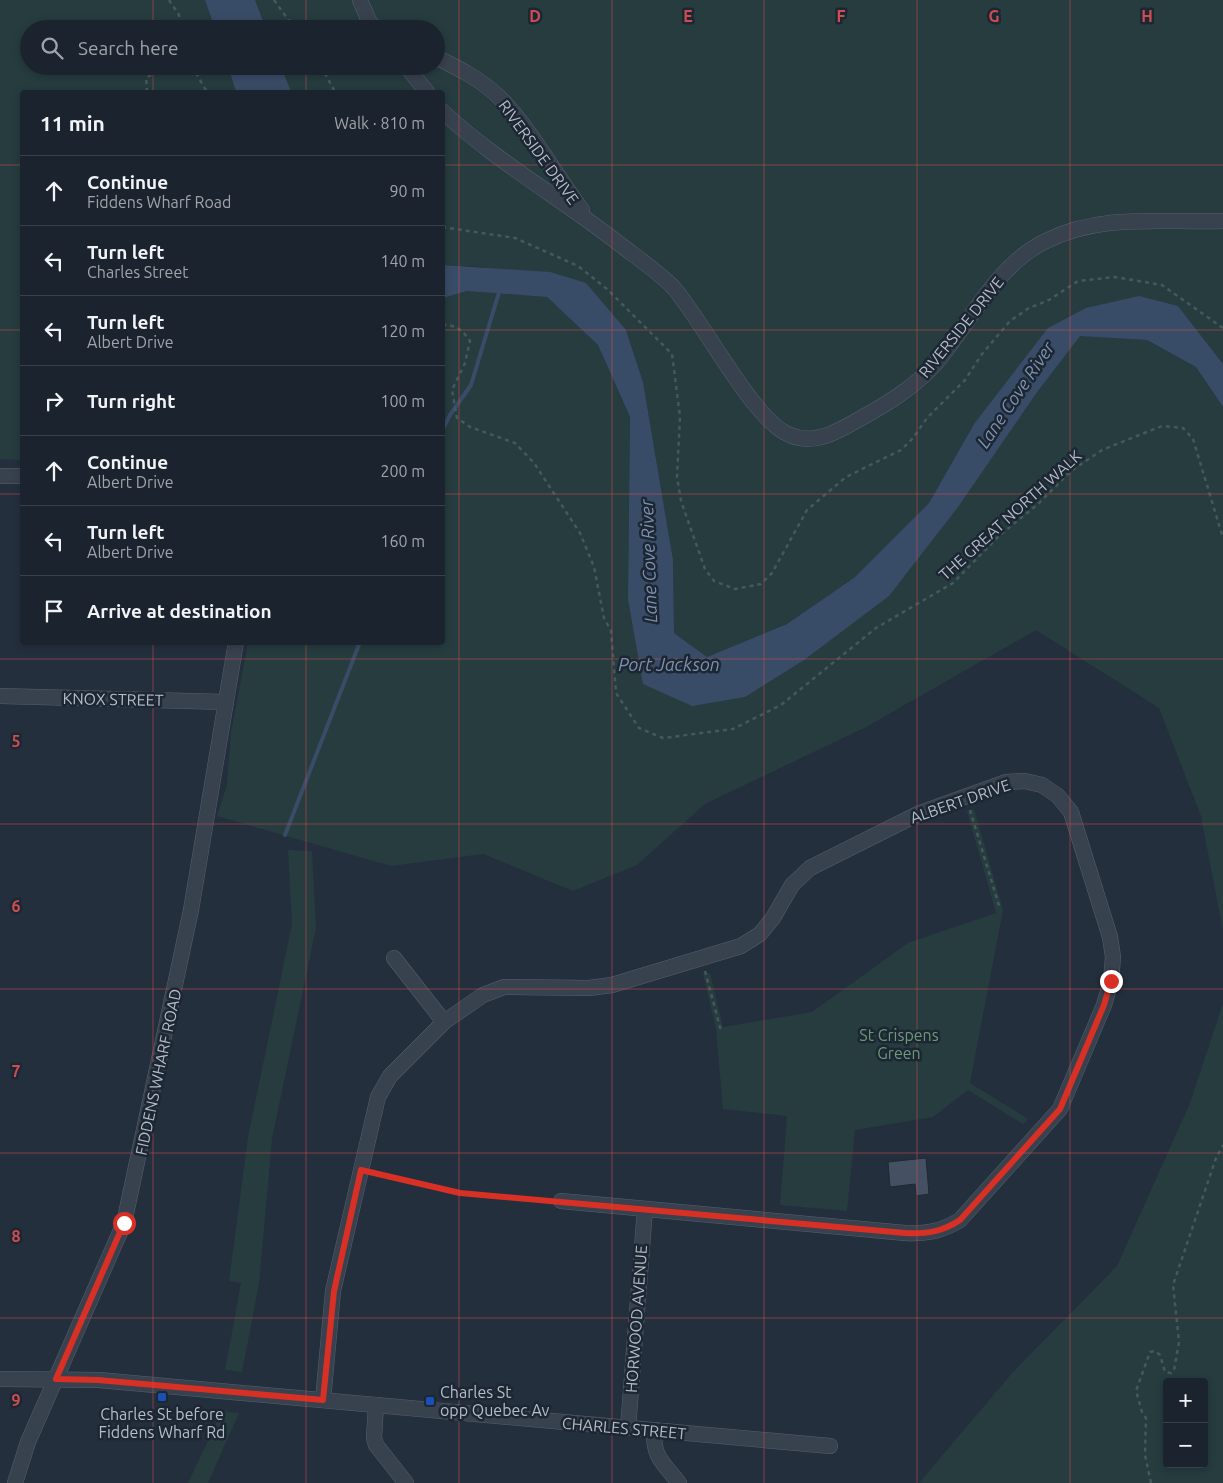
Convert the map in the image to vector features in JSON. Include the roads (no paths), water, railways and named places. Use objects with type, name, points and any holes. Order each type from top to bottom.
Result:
[{"type":"street","points":[[360,0],[369,20]]},
{"type":"street","name":"RIVERSIDE DRIVE","points":[[445,62],[470,74],[498,96],[531,138],[589,219]]},
{"type":"street","points":[[413,75],[425,90]]},
{"type":"street","name":"RIVERSIDE DRIVE","points":[[445,114],[471,138],[516,172],[589,219],[673,288],[767,419],[784,433],[804,439],[828,436],[876,410],[916,383],[937,362],[1004,274],[1026,253],[1047,240],[1097,223],[1133,220],[1223,221]]},
{"type":"street","points":[[0,476],[20,476]]},
{"type":"street","name":"FIDDENS WHARF ROAD","points":[[15,1483],[21,1458],[124,1223],[191,910],[236,645]]},
{"type":"street","name":"KNOX STREET","points":[[0,696],[226,702]]},
{"type":"street","name":"ALBERT DRIVE","points":[[323,1400],[334,1291],[378,1097],[390,1076],[444,1022],[483,995],[504,987],[588,988],[612,985],[741,946],[760,934],[773,918],[792,885],[810,868],[920,813],[1006,782],[1025,781],[1042,785],[1058,796],[1071,812],[1110,937],[1113,957],[1111,981],[1104,1005],[1060,1109],[960,1220],[945,1229],[924,1234],[561,1201]]},
{"type":"street","points":[[394,958],[444,1022]]},
{"type":"street","name":"HORWOOD AVENUE","points":[[628,1428],[645,1209]]},
{"type":"street","name":"CHARLES STREET","points":[[0,1379],[98,1380],[830,1446]]},
{"type":"street","points":[[376,1405],[374,1438],[376,1445],[406,1483]]},
{"type":"street","points":[[654,1430],[656,1454],[679,1483]]},
{"type":"water","points":[[205,0],[255,0],[263,20],[212,20]]},
{"type":"water","points":[[231,75],[284,75],[290,90],[235,90]]},
{"type":"water","name":"Port Jackson","points":[[445,265],[550,272],[586,283],[626,330],[643,382],[673,560],[674,633],[707,657],[787,624],[855,577],[929,503],[974,424],[1048,328],[1086,308],[1139,296],[1178,306],[1223,364],[1223,407],[1196,367],[1147,340],[1080,336],[1035,395],[958,507],[889,596],[804,660],[745,697],[692,706],[643,684],[628,599],[630,417],[598,345],[547,297],[467,291],[445,297]]},
{"type":"waterway","points":[[445,425],[471,385],[500,289]]},
{"type":"waterway","points":[[285,835],[359,645]]},
{"type":"place","name":"Charles St before Fiddens Wharf Rd","points":[[162,1397]]},
{"type":"place","name":"Charles St opp Quebec Av","points":[[430,1401]]},
{"type":"water label","name":"Lane Cove River","points":[[1016,395]]},
{"type":"water label","name":"Lane Cove River","points":[[649,561]]},
{"type":"park label","name":"St Crispens Green","points":[[899,1044]]}]
